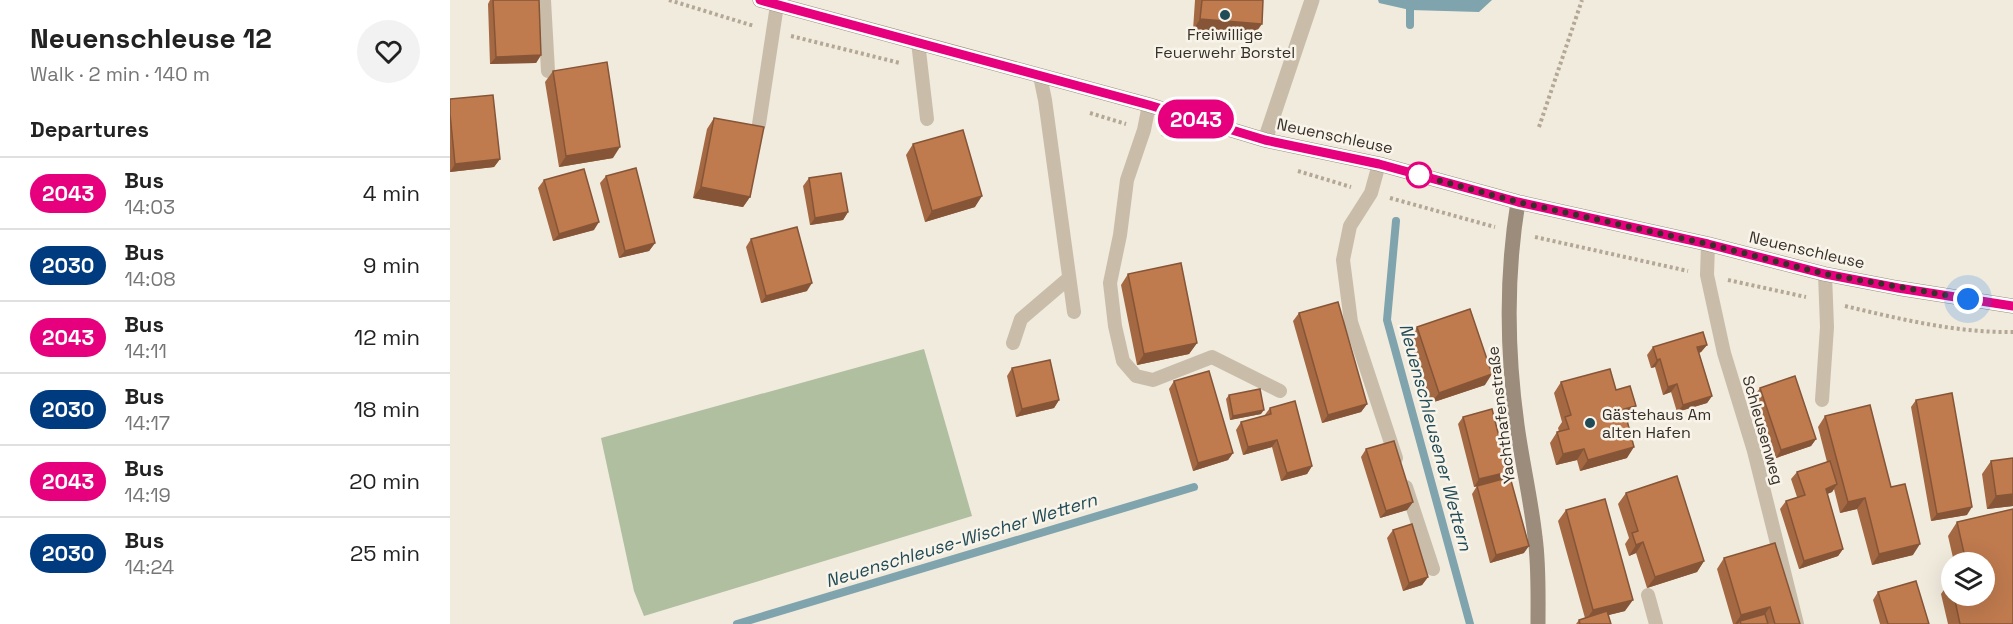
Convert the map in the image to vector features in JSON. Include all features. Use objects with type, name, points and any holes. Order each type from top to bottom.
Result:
[{"type":"street","name":"Neuenschleuse","points":[[760,0],[1149,105],[1265,140],[1379,164],[1518,202],[1708,244],[1825,274],[2013,306]]},
{"type":"street","points":[[1265,140],[1311,0]]},
{"type":"street","name":"Yachthafenstraße","points":[[1518,202],[1513,232],[1509,317],[1517,423],[1536,538],[1539,582],[1538,624]]},
{"type":"lane","points":[[544,0],[548,71]]},
{"type":"lane","points":[[759,124],[777,5]]},
{"type":"lane","points":[[918,42],[927,119]]},
{"type":"lane","points":[[1040,76],[1046,100],[1074,312]]},
{"type":"lane","points":[[1149,105],[1144,130],[1128,180],[1110,283],[1115,326],[1123,361],[1136,376],[1153,380],[1212,357],[1280,391]]},
{"type":"lane","points":[[1379,164],[1371,193],[1350,226],[1342,260],[1351,322],[1433,569]]},
{"type":"lane","name":"Schleusenweg","points":[[1708,244],[1707,275],[1724,353],[1754,451],[1797,624]]},
{"type":"lane","points":[[1822,400],[1827,327],[1825,274]]},
{"type":"lane","points":[[1013,343],[1021,319],[1069,278]]},
{"type":"lane","points":[[1648,595],[1656,624]]},
{"type":"path","points":[[669,0],[774,32],[922,68]]},
{"type":"path","points":[[1539,127],[1582,0]]},
{"type":"path","points":[[1089,113],[1191,142]]},
{"type":"path","points":[[1292,169],[1513,232],[1895,318],[1988,332],[2013,332]]},
{"type":"green space","points":[[924,349],[972,516],[644,616],[634,591],[601,438]]},
{"type":"water","points":[[1378,0],[1492,0],[1479,12],[1410,10],[1379,3]]},
{"type":"building","points":[[493,0],[539,0],[541,55],[496,57]]},
{"type":"building","points":[[1202,0],[1263,0],[1262,24],[1200,19]]},
{"type":"building","points":[[607,62],[620,147],[566,156],[553,71]]},
{"type":"building","points":[[493,95],[500,159],[455,164],[450,99]]},
{"type":"building","points":[[714,118],[764,127],[750,197],[701,187]]},
{"type":"building","points":[[963,130],[982,196],[932,211],[913,144]]},
{"type":"building","points":[[636,168],[655,243],[625,251],[606,176]]},
{"type":"building","points":[[584,169],[599,222],[559,234],[544,180]]},
{"type":"building","points":[[841,173],[848,212],[815,218],[809,178]]},
{"type":"building","points":[[797,227],[812,283],[766,296],[751,239]]},
{"type":"building","points":[[1181,263],[1197,343],[1144,354],[1128,274]]},
{"type":"building","points":[[1338,302],[1367,404],[1328,415],[1299,313]]},
{"type":"building","points":[[1470,309],[1492,374],[1439,393],[1417,327]]},
{"type":"building","points":[[1703,332],[1707,345],[1697,347],[1712,396],[1683,405],[1677,384],[1668,387],[1660,359],[1657,360],[1653,347]]},
{"type":"building","points":[[1050,360],[1059,400],[1022,409],[1012,368]]},
{"type":"building","name":"Gästehaus Am alten Hafen","points":[[1610,369],[1616,390],[1630,386],[1636,406],[1624,409],[1634,447],[1588,460],[1584,449],[1563,454],[1557,432],[1569,429],[1565,417],[1571,415],[1561,382]]},
{"type":"building","points":[[1209,371],[1233,453],[1198,463],[1174,381]]},
{"type":"building","points":[[1795,376],[1816,439],[1781,450],[1760,388]]},
{"type":"building","points":[[1260,389],[1264,410],[1233,416],[1229,395]]},
{"type":"building","points":[[1952,393],[1972,507],[1937,514],[1916,400]]},
{"type":"building","points":[[1295,401],[1312,466],[1287,473],[1277,440],[1248,447],[1241,422],[1271,414],[1270,408]]},
{"type":"building","points":[[1870,405],[1891,487],[1905,484],[1920,544],[1879,554],[1865,498],[1848,502],[1825,416]]},
{"type":"building","points":[[1492,409],[1508,472],[1479,479],[1463,417]]},
{"type":"building","points":[[1394,441],[1413,502],[1386,511],[1366,449]]},
{"type":"building","points":[[2013,458],[2013,494],[1996,496],[1991,461]]},
{"type":"building","points":[[1830,461],[1837,484],[1826,489],[1843,549],[1804,561],[1786,501],[1805,495],[1797,472]]},
{"type":"building","points":[[1677,476],[1704,561],[1655,577],[1643,542],[1636,545],[1632,533],[1638,531],[1626,493]]},
{"type":"building","points":[[1510,477],[1529,546],[1496,555],[1477,486]]},
{"type":"building","points":[[1605,499],[1633,600],[1593,610],[1566,510]]},
{"type":"building","points":[[2013,509],[2013,624],[1960,624],[1956,606],[1995,606],[1995,552],[1964,552],[1957,522]]},
{"type":"building","points":[[1412,524],[1428,577],[1409,583],[1393,530]]},
{"type":"building","points":[[1775,543],[1800,624],[1775,624],[1770,607],[1741,615],[1724,558]]},
{"type":"building","points":[[1916,581],[1929,624],[1888,624],[1878,592]]},
{"type":"building","points":[[1607,611],[1611,624],[1580,624],[1579,620]]},
{"type":"building","points":[[1765,614],[1768,624],[1741,624],[1740,621]]},
{"type":"waterway","name":"Neuenschleusener Wettern","points":[[1410,0],[1410,25]]},
{"type":"waterway","name":"Neuenschleusener Wettern","points":[[1396,221],[1387,320],[1470,624]]},
{"type":"waterway","name":"Neuenschleuse-Wischer Wettern","points":[[737,624],[1194,487]]},
{"type":"bus line","name":"2043","points":[[760,0],[1149,105],[1265,140],[1379,164],[1518,202],[1708,244],[1825,274],[2013,306]]},
{"type":"place","name":"Freiwillige Feuerwehr Borstel","points":[[1225,15]]},
{"type":"place","name":"Gästehaus Am alten Hafen","points":[[1590,423]]},
{"type":"route","points":[[1419,175],[1518,202],[1708,244],[1825,274],[1968,299]]}]
